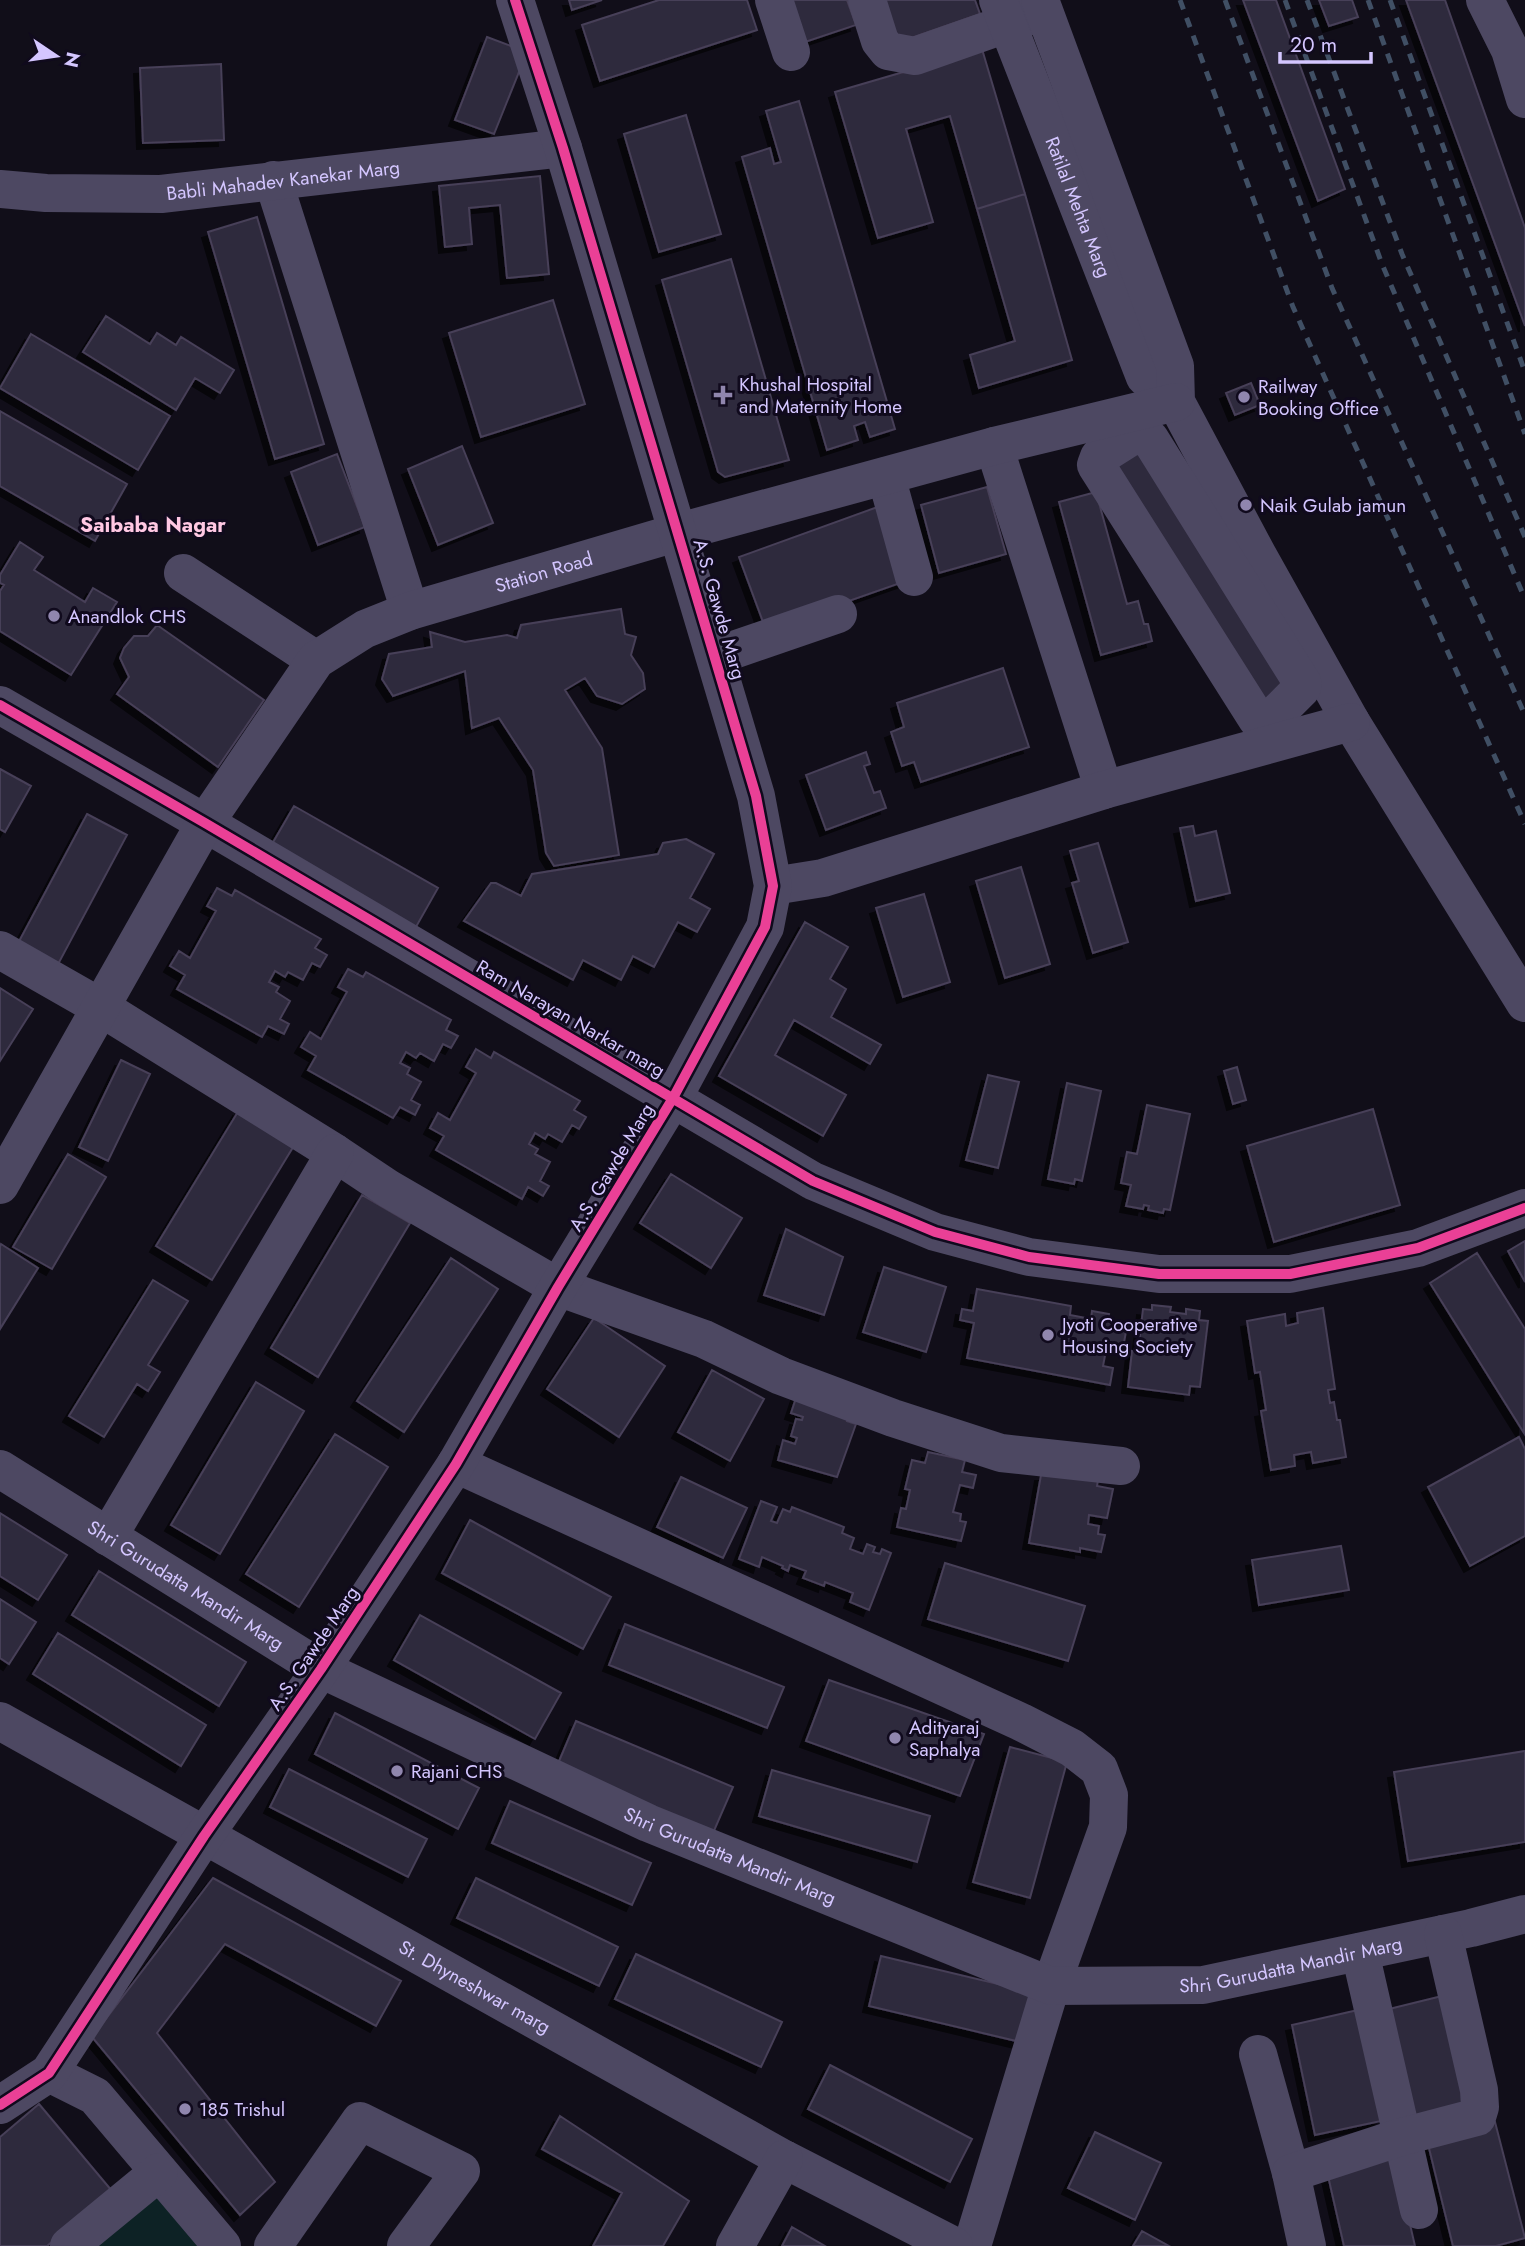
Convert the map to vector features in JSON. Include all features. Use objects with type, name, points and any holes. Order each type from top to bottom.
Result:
[{"type":"street","name":"A.S. Gawde Marg","points":[[0,2105],[50,2073],[204,1836],[321,1669],[456,1464],[558,1287],[673,1098],[765,927],[773,886],[756,796],[563,148],[515,0]]},
{"type":"street","points":[[774,0],[791,52]]},
{"type":"street","points":[[867,0],[880,40],[888,51],[915,56],[1002,12],[1042,5],[1175,366],[1176,402],[1351,722],[1525,1003]]},
{"type":"street","points":[[1485,0],[1517,48],[1525,99]]},
{"type":"street","name":"Ratilal Mehta Marg","points":[[1002,12],[1145,377],[1176,402]]},
{"type":"street","name":"Babli Mahadev Kanekar Marg","points":[[0,189],[46,193],[161,194],[563,148]]},
{"type":"street","points":[[272,180],[410,611]]},
{"type":"street","name":"Station Road","points":[[316,660],[365,628],[410,611],[679,532],[995,446],[1124,427],[1176,402]]},
{"type":"street","points":[[1124,427],[1146,434],[1167,466],[1303,684],[1268,722],[1257,719],[1098,470],[1096,461],[1124,427]]},
{"type":"street","points":[[1167,466],[1199,445]]},
{"type":"street","points":[[995,446],[1104,790]]},
{"type":"street","points":[[886,476],[914,577]]},
{"type":"street","points":[[0,1185],[205,823],[316,660],[183,573]]},
{"type":"street","points":[[716,656],[838,614]]},
{"type":"street","name":"Ram Narayan Narkar marg","points":[[0,705],[813,1181],[935,1231],[1029,1257],[1146,1272],[1290,1274],[1418,1248],[1525,1208]]},
{"type":"street","points":[[773,886],[823,878],[1104,790],[1351,722]]},
{"type":"street","points":[[0,950],[100,1007],[389,1189],[558,1287],[704,1339],[781,1376],[831,1395],[1001,1453],[1121,1466]]},
{"type":"street","points":[[108,1537],[335,1153]]},
{"type":"street","points":[[456,1464],[1021,1723],[1072,1748],[1099,1769],[1109,1795],[1108,1827],[1051,1986],[972,2246]]},
{"type":"street","name":"Shri Gurudatta Mandir Marg","points":[[0,1469],[321,1669],[648,1824],[1051,1986],[1203,1985],[1525,1914]]},
{"type":"street","name":"St. Dhyneshwar marg","points":[[0,1721],[784,2160],[954,2246]]},
{"type":"street","points":[[1291,2173],[1401,2137],[1477,2117],[1480,2108],[1479,2090],[1443,1934]]},
{"type":"street","points":[[1360,1952],[1419,2210]]},
{"type":"street","points":[[1258,2054],[1291,2173],[1307,2246]]},
{"type":"street","points":[[50,2073],[95,2096],[222,2246]]},
{"type":"street","points":[[274,2246],[360,2121],[461,2171],[406,2246]]},
{"type":"street","points":[[735,2246],[784,2160]]},
{"type":"street","points":[[69,2246],[159,2172]]},
{"type":"green space","points":[[154,2190],[200,2246],[96,2246]]},
{"type":"building","points":[[569,0],[602,0],[572,10]]},
{"type":"building","points":[[659,0],[747,0],[757,30],[600,81],[582,25]]},
{"type":"building","points":[[780,0],[847,0],[856,25],[796,45]]},
{"type":"building","points":[[879,0],[975,0],[980,14],[894,44]]},
{"type":"building","points":[[1243,0],[1276,0],[1345,189],[1318,201]]},
{"type":"building","points":[[1319,0],[1352,0],[1358,17],[1329,26]]},
{"type":"building","points":[[1406,0],[1445,0],[1525,228],[1525,326]]},
{"type":"building","points":[[487,37],[527,52],[494,134],[455,120]]},
{"type":"building","points":[[982,49],[1025,194],[977,209],[950,116],[906,129],[933,222],[878,238],[835,92]]},
{"type":"building","points":[[221,64],[224,140],[143,143],[140,68]]},
{"type":"building","points":[[799,101],[895,429],[870,437],[865,422],[854,426],[858,440],[827,450],[742,157],[770,148],[774,164],[781,162],[766,111]]},
{"type":"building","points":[[686,115],[721,234],[659,252],[624,134]]},
{"type":"building","points":[[540,176],[549,274],[507,278],[500,205],[469,208],[472,244],[445,247],[439,186]]},
{"type":"building","points":[[1025,194],[1072,360],[979,388],[970,355],[1015,341],[977,209]]},
{"type":"building","points":[[257,217],[324,444],[275,459],[208,232]]},
{"type":"building","points":[[731,259],[789,460],[725,477],[718,472],[662,280]]},
{"type":"building","points":[[553,300],[585,404],[481,437],[449,333]]},
{"type":"building","points":[[106,316],[150,344],[157,333],[176,345],[181,337],[234,370],[220,393],[195,378],[176,410],[83,352]]},
{"type":"building","points":[[31,334],[170,416],[138,470],[0,388]]},
{"type":"building","points":[[1251,383],[1260,405],[1235,415],[1226,393]]},
{"type":"building","points":[[0,411],[127,484],[95,541],[0,486]]},
{"type":"building","points":[[1139,437],[1299,685],[1270,710],[1098,464]]},
{"type":"building","points":[[462,446],[493,523],[438,545],[408,469]]},
{"type":"building","points":[[337,454],[365,527],[318,545],[291,472]]},
{"type":"building","points":[[987,487],[1006,554],[939,573],[921,505]]},
{"type":"building","points":[[1096,492],[1127,604],[1138,601],[1152,641],[1101,655],[1059,502]]},
{"type":"building","points":[[883,505],[909,580],[766,630],[739,557]]},
{"type":"building","name":"Anandlok CHS","points":[[20,542],[43,557],[34,570],[85,602],[93,588],[117,602],[71,675],[0,631],[0,591],[4,585],[0,583],[0,575]]},
{"type":"building","points":[[621,609],[625,634],[636,637],[631,655],[643,673],[645,689],[622,704],[597,696],[585,678],[565,690],[602,748],[619,855],[554,866],[546,853],[533,770],[499,718],[472,728],[465,671],[393,696],[382,679],[389,654],[432,647],[430,632],[465,642],[507,635],[517,638],[521,625]]},
{"type":"building","points":[[157,625],[264,700],[218,767],[117,694],[129,677],[120,658],[124,648],[134,636],[148,636]]},
{"type":"building","points":[[1003,668],[1029,747],[921,782],[914,762],[902,766],[891,732],[904,727],[897,703]]},
{"type":"building","points":[[866,752],[870,764],[864,766],[874,793],[880,791],[886,808],[826,830],[806,775]]},
{"type":"building","points":[[0,769],[31,786],[5,832],[0,829]]},
{"type":"building","points":[[294,806],[438,888],[412,934],[268,851]]},
{"type":"building","points":[[87,814],[127,835],[56,968],[16,947]]},
{"type":"building","points":[[1193,826],[1195,836],[1216,831],[1230,893],[1196,901],[1180,828]]},
{"type":"building","points":[[686,839],[714,854],[690,898],[710,909],[697,932],[678,922],[654,967],[633,956],[621,980],[583,960],[573,980],[464,921],[491,883],[521,896],[532,874],[658,854],[663,843]]},
{"type":"building","points":[[1098,843],[1128,942],[1093,953],[1072,883],[1079,881],[1070,851]]},
{"type":"building","points":[[1021,867],[1050,964],[1005,978],[976,881]]},
{"type":"building","points":[[217,888],[232,896],[235,890],[321,939],[315,948],[327,955],[320,967],[312,963],[303,980],[288,972],[285,977],[275,971],[269,982],[279,987],[276,992],[290,1001],[280,1019],[289,1024],[284,1034],[268,1026],[262,1037],[177,989],[185,975],[170,966],[179,951],[190,958],[216,911],[207,906]]},
{"type":"building","points":[[924,894],[950,982],[903,997],[876,908]]},
{"type":"building","points":[[805,922],[848,947],[830,979],[846,989],[831,1017],[881,1045],[870,1064],[794,1020],[775,1055],[846,1095],[823,1136],[719,1076]]},
{"type":"building","points":[[348,969],[363,977],[366,972],[451,1020],[446,1030],[458,1036],[451,1048],[443,1044],[434,1061],[420,1053],[416,1058],[406,1052],[400,1063],[410,1068],[407,1074],[421,1082],[411,1100],[420,1105],[415,1115],[400,1107],[393,1118],[308,1070],[316,1056],[301,1047],[310,1032],[321,1039],[347,992],[338,987]]},
{"type":"building","points":[[0,988],[33,1009],[0,1061]]},
{"type":"building","points":[[476,1049],[491,1058],[494,1052],[580,1101],[574,1110],[586,1117],[579,1129],[572,1125],[562,1142],[548,1134],[545,1139],[535,1133],[529,1144],[538,1149],[535,1154],[550,1162],[540,1181],[549,1186],[543,1196],[528,1187],[522,1199],[436,1150],[444,1136],[430,1128],[438,1113],[450,1120],[476,1073],[466,1067]]},
{"type":"building","points":[[121,1060],[150,1074],[108,1161],[79,1147]]},
{"type":"building","points":[[1237,1067],[1246,1100],[1233,1104],[1224,1071]]},
{"type":"building","points":[[988,1075],[1019,1082],[998,1168],[966,1160]]},
{"type":"building","points":[[1067,1083],[1101,1091],[1082,1181],[1075,1179],[1074,1184],[1048,1179]]},
{"type":"building","points":[[1147,1105],[1190,1114],[1170,1210],[1164,1209],[1163,1213],[1148,1210],[1149,1206],[1144,1205],[1143,1209],[1126,1206],[1131,1185],[1121,1183],[1127,1152],[1137,1154]]},
{"type":"building","points":[[1373,1109],[1400,1205],[1274,1242],[1247,1146]]},
{"type":"building","points":[[239,1110],[295,1144],[212,1280],[156,1246]]},
{"type":"building","points":[[68,1154],[106,1177],[52,1269],[13,1247]]},
{"type":"building","points":[[671,1174],[742,1218],[711,1268],[640,1223]]},
{"type":"building","points":[[362,1195],[410,1223],[318,1377],[271,1348]]},
{"type":"building","points":[[786,1229],[843,1257],[824,1315],[764,1295]]},
{"type":"building","points":[[1525,1241],[1525,1282],[1508,1251]]},
{"type":"building","points":[[1,1244],[38,1268],[0,1329],[0,1247]]},
{"type":"building","points":[[1477,1253],[1525,1329],[1524,1433],[1430,1283]]},
{"type":"building","points":[[451,1258],[498,1289],[404,1432],[357,1401]]},
{"type":"building","points":[[884,1267],[946,1287],[926,1352],[863,1332]]},
{"type":"building","points":[[153,1280],[188,1301],[148,1365],[160,1372],[148,1391],[137,1384],[104,1437],[69,1416]]},
{"type":"building","name":"Jyoti Cooperative Housing Society","points":[[977,1289],[1071,1306],[1070,1315],[1091,1319],[1092,1311],[1109,1314],[1107,1322],[1127,1326],[1123,1348],[1107,1345],[1103,1366],[1113,1368],[1110,1385],[967,1358],[974,1323],[960,1320],[962,1309],[973,1311]]},
{"type":"building","points":[[1152,1305],[1171,1307],[1170,1312],[1186,1314],[1186,1309],[1200,1311],[1199,1320],[1208,1321],[1200,1387],[1190,1386],[1189,1395],[1128,1387],[1132,1351],[1138,1352],[1143,1309],[1152,1310]]},
{"type":"building","points":[[1323,1308],[1335,1389],[1328,1390],[1330,1403],[1334,1402],[1337,1420],[1340,1420],[1346,1457],[1313,1463],[1311,1452],[1294,1455],[1295,1466],[1271,1470],[1261,1411],[1266,1410],[1260,1372],[1255,1373],[1247,1321],[1285,1314],[1286,1326],[1298,1323],[1297,1313]]},
{"type":"building","points":[[594,1318],[665,1366],[619,1437],[547,1389]]},
{"type":"building","points":[[712,1370],[764,1399],[730,1461],[678,1432]]},
{"type":"building","points":[[256,1382],[304,1411],[220,1554],[171,1525]]},
{"type":"building","points":[[797,1395],[850,1411],[847,1421],[856,1424],[837,1477],[778,1460],[783,1440],[795,1444],[797,1438],[791,1436],[796,1419],[802,1420],[803,1417],[791,1413]]},
{"type":"building","points":[[335,1434],[388,1467],[299,1607],[246,1574]]},
{"type":"building","points":[[1519,1437],[1525,1449],[1525,1536],[1470,1566],[1428,1487]]},
{"type":"building","points":[[928,1452],[965,1460],[962,1472],[976,1475],[973,1488],[960,1485],[953,1512],[961,1514],[960,1521],[966,1522],[961,1541],[897,1527],[901,1508],[906,1509],[910,1490],[905,1489],[912,1460],[925,1463]]},
{"type":"building","points":[[1041,1475],[1099,1475],[1097,1486],[1113,1489],[1107,1518],[1089,1515],[1088,1524],[1099,1526],[1098,1534],[1105,1535],[1101,1552],[1080,1548],[1080,1552],[1029,1543]]},
{"type":"building","points":[[681,1477],[747,1508],[723,1558],[657,1527]]},
{"type":"building","points":[[761,1501],[777,1507],[771,1521],[777,1523],[783,1509],[790,1512],[792,1507],[844,1527],[842,1533],[854,1538],[850,1549],[863,1554],[867,1544],[875,1547],[873,1552],[880,1554],[882,1549],[891,1553],[869,1610],[850,1602],[853,1593],[825,1582],[824,1586],[803,1578],[806,1571],[790,1565],[788,1571],[762,1557],[759,1567],[739,1559]]},
{"type":"building","points":[[0,1513],[67,1555],[38,1600],[0,1576]]},
{"type":"building","points":[[470,1520],[611,1597],[583,1649],[442,1573]]},
{"type":"building","points":[[1341,1546],[1349,1590],[1259,1605],[1252,1560]]},
{"type":"building","points":[[945,1563],[1085,1606],[1068,1661],[928,1619]]},
{"type":"building","points":[[99,1571],[246,1662],[219,1706],[72,1615]]},
{"type":"building","points":[[0,1599],[36,1622],[9,1664],[0,1658]]},
{"type":"building","points":[[420,1615],[561,1693],[535,1739],[394,1660]]},
{"type":"building","points":[[625,1624],[784,1687],[767,1728],[609,1665]]},
{"type":"building","points":[[58,1633],[206,1725],[181,1766],[33,1674]]},
{"type":"building","name":"Adityaraj Saphalya","points":[[829,1680],[984,1734],[960,1796],[806,1741]]},
{"type":"building","name":"Rajani CHS","points":[[335,1713],[479,1788],[458,1829],[315,1754]]},
{"type":"building","points":[[576,1721],[733,1787],[710,1840],[554,1773]]},
{"type":"building","points":[[1010,1747],[1067,1762],[1030,1898],[973,1882]]},
{"type":"building","points":[[1525,1751],[1525,1842],[1408,1861],[1394,1772]]},
{"type":"building","points":[[289,1769],[427,1839],[408,1877],[270,1807]]},
{"type":"building","points":[[772,1770],[930,1816],[917,1862],[759,1816]]},
{"type":"building","points":[[510,1801],[651,1863],[632,1905],[492,1843]]},
{"type":"building","name":"185 Trishul","points":[[213,1878],[401,1981],[376,2026],[225,1944],[157,2033],[275,2182],[240,2215],[92,2037]]},
{"type":"building","points":[[476,1878],[618,1947],[599,1986],[457,1918]]},
{"type":"building","points":[[636,1954],[782,2022],[761,2067],[615,1999]]},
{"type":"building","points":[[881,1956],[1044,1995],[1033,2045],[869,2006]]},
{"type":"building","points":[[1446,1995],[1473,2108],[1408,2124],[1381,2011]]},
{"type":"building","points":[[1358,2010],[1381,2121],[1315,2135],[1292,2025]]},
{"type":"building","points":[[830,2065],[972,2139],[950,2182],[808,2109]]},
{"type":"building","points":[[39,2104],[112,2191],[47,2246],[0,2246],[0,2137]]},
{"type":"building","points":[[560,2116],[689,2201],[663,2246],[593,2246],[622,2193],[542,2149]]},
{"type":"building","points":[[1495,2122],[1525,2238],[1496,2246],[1453,2246],[1427,2140]]},
{"type":"building","points":[[1095,2132],[1161,2163],[1135,2220],[1068,2188]]},
{"type":"building","points":[[1393,2151],[1415,2246],[1344,2246],[1326,2167]]},
{"type":"building","points":[[792,2227],[825,2246],[782,2246]]},
{"type":"building","points":[[1142,2231],[1169,2246],[1133,2246]]},
{"type":"railway","points":[[1180,0],[1293,307],[1525,824]]},
{"type":"railway","points":[[1225,0],[1332,288],[1525,715]]},
{"type":"railway","points":[[1285,0],[1382,264],[1525,599]]},
{"type":"railway","points":[[1307,0],[1402,254],[1525,537]]},
{"type":"railway","points":[[1368,0],[1525,434]]},
{"type":"railway","points":[[1390,0],[1525,372]]},
{"type":"cycle path","points":[[0,2105],[49,2073],[204,1836],[321,1669],[456,1464],[558,1287],[673,1098],[765,927],[773,886],[756,796],[563,148],[515,0]]},
{"type":"cycle path","points":[[0,705],[813,1181],[935,1232],[1029,1257],[1159,1274],[1290,1274],[1418,1248],[1525,1208]]},
{"type":"place","name":"Khushal Hospital and Maternity Home","points":[[723,395]]},
{"type":"place","name":"Railway Booking Office","points":[[1244,397]]},
{"type":"place","name":"Naik Gulab jamun","points":[[1246,505]]},
{"type":"place","name":"Anandlok CHS","points":[[54,616]]},
{"type":"place","name":"Jyoti Cooperative Housing Society","points":[[1048,1335]]},
{"type":"place","name":"Adityaraj Saphalya","points":[[895,1738]]},
{"type":"place","name":"Rajani CHS","points":[[397,1771]]},
{"type":"place","name":"185 Trishul","points":[[185,2109]]},
{"type":"district","name":"Saibaba Nagar","points":[[153,525]]}]
